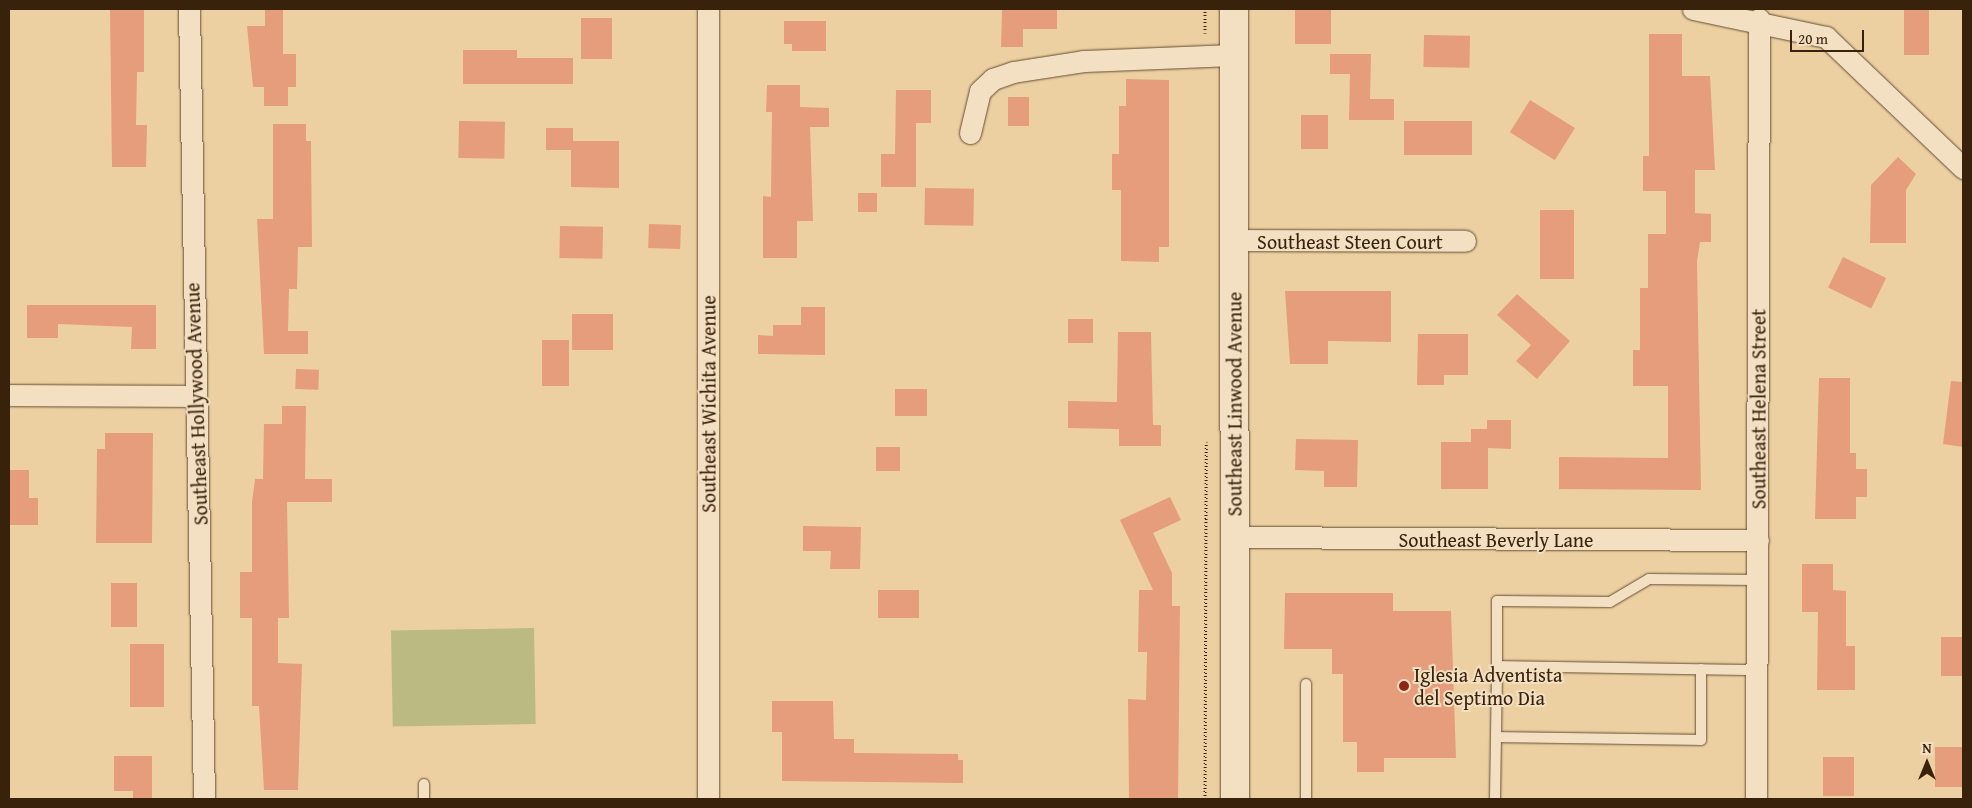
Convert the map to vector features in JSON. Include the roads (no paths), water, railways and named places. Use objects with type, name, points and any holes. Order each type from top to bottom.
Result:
[{"type":"main road","name":"Southeast Linwood Avenue","points":[[1234,9],[1235,799]]},
{"type":"street","name":"Southeast Hollywood Avenue","points":[[189,9],[204,799]]},
{"type":"street","name":"Southeast Wichita Avenue","points":[[708,9],[708,799]]},
{"type":"street","points":[[1693,9],[1759,20],[1826,37],[1963,168]]},
{"type":"street","name":"Southeast Helena Street","points":[[1756,799],[1759,20]]},
{"type":"street","points":[[970,133],[980,91],[994,79],[1013,72],[1083,61],[1234,55]]},
{"type":"street","name":"Southeast Steen Court","points":[[1234,240],[1465,241]]},
{"type":"street","points":[[9,395],[196,396]]},
{"type":"street","name":"Southeast Beverly Lane","points":[[1234,537],[1758,540]]},
{"type":"lane","points":[[1495,799],[1497,601],[1610,602],[1649,580],[1758,580]]},
{"type":"lane","points":[[1497,666],[1757,670]]},
{"type":"lane","points":[[1496,737],[1701,740],[1701,669]]},
{"type":"lane","points":[[1306,684],[1306,799]]},
{"type":"lane","points":[[424,784],[424,799]]},
{"type":"place","name":"Iglesia Adventista del Septimo Dia","points":[[1404,686]]}]
